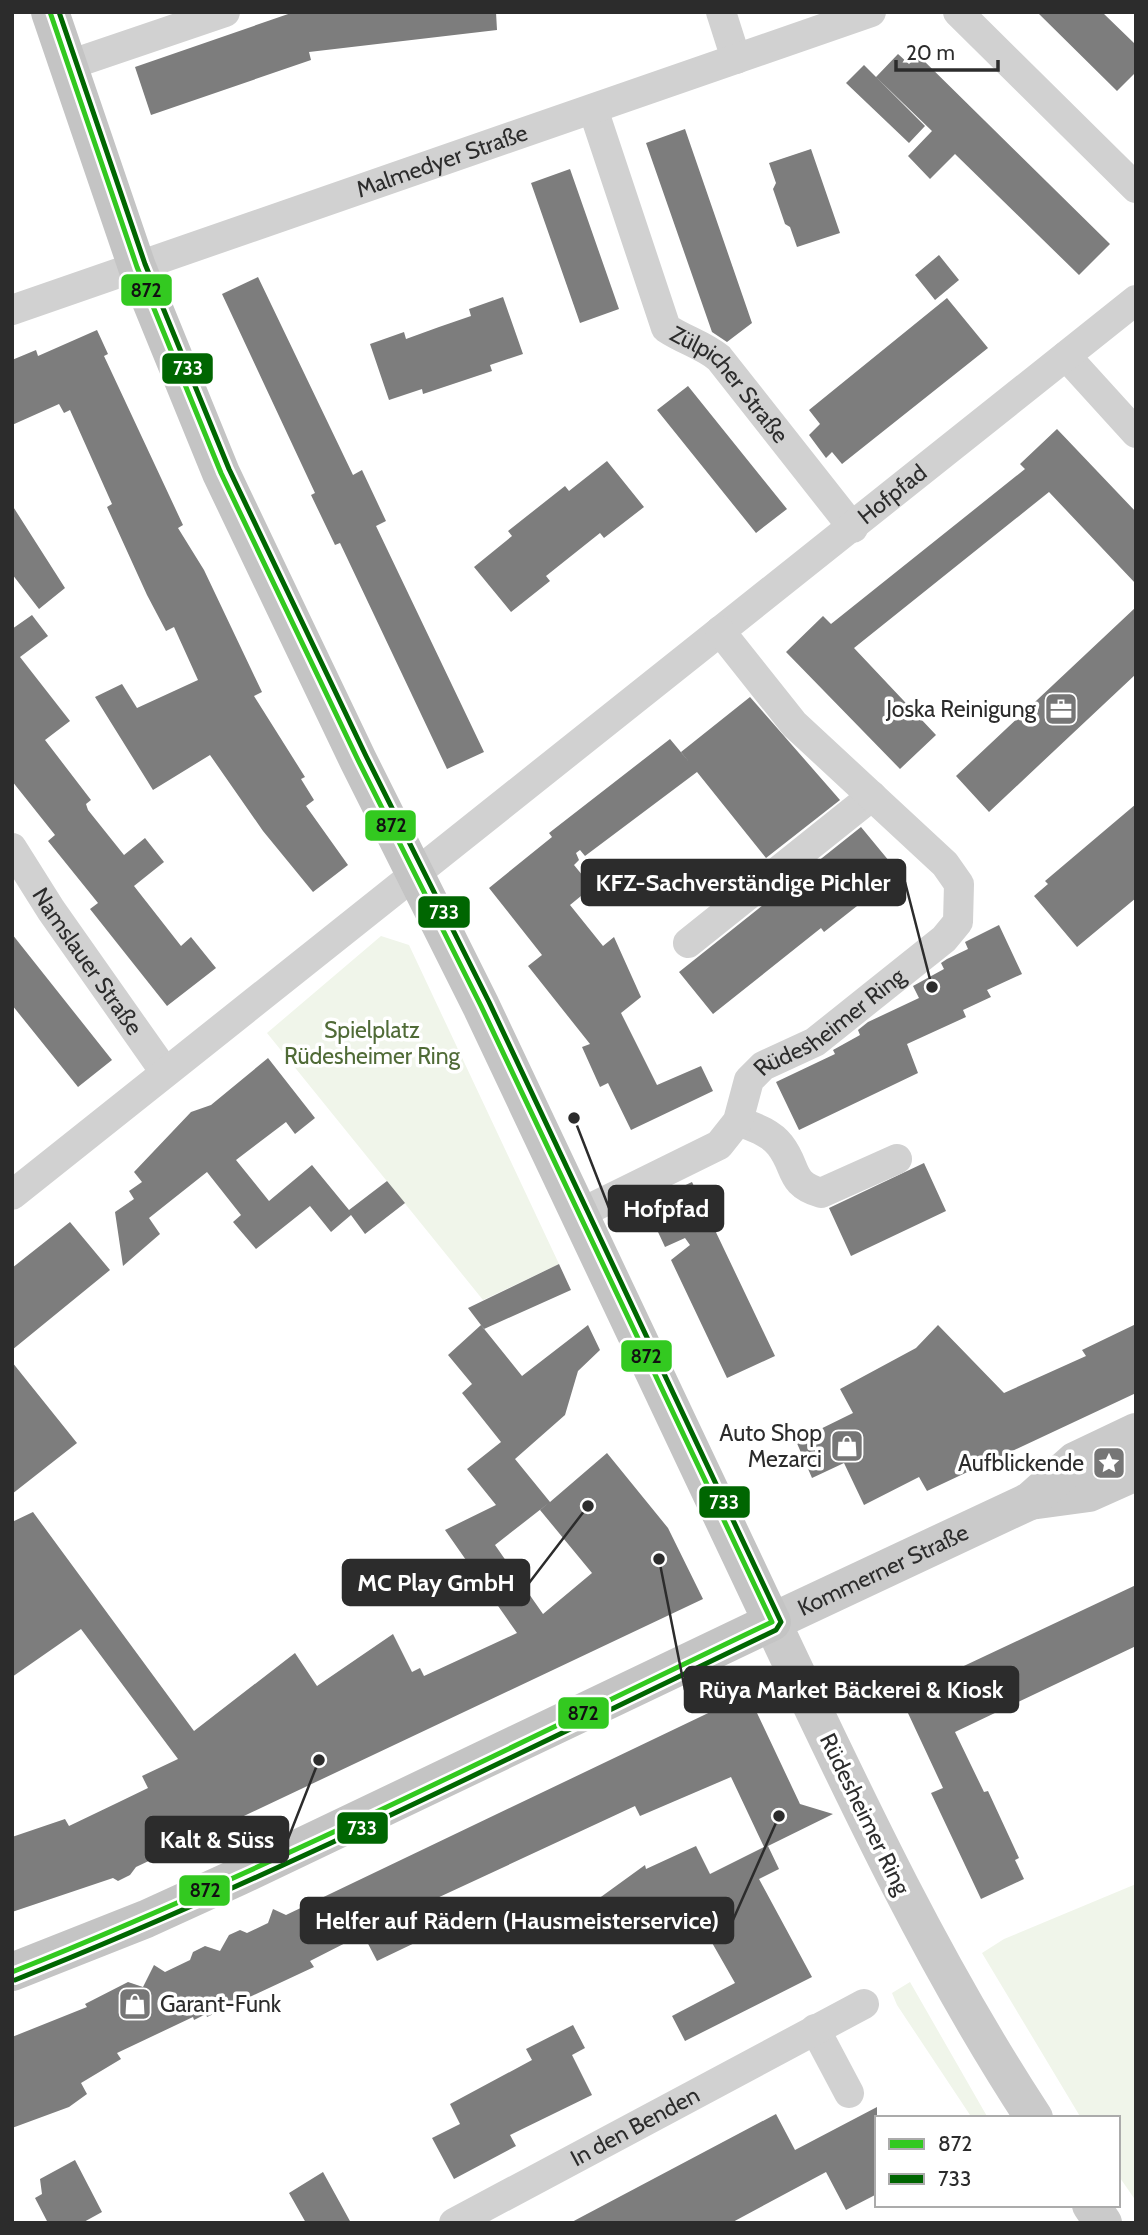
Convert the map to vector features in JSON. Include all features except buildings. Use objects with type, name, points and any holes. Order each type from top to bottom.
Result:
[{"type":"main road","name":"Rüdesheimer Ring","points":[[50,12],[137,267],[221,473],[579,1214],[884,1855],[938,1958],[1033,2116]]},
{"type":"main road","name":"Kommerner Straße","points":[[12,1972],[112,1933],[238,1877],[1030,1501],[1075,1461],[1136,1432]]},
{"type":"main road","name":"Kommerner Straße","points":[[1030,1501],[1089,1493],[1136,1472]]},
{"type":"street","points":[[69,65],[225,12]]},
{"type":"street","points":[[721,12],[736,59]]},
{"type":"street","name":"Malmedyer Straße","points":[[12,310],[871,12]]},
{"type":"street","points":[[958,12],[1136,188]]},
{"type":"street","name":"Zülpicher Straße","points":[[593,108],[666,328],[690,344],[707,348],[719,358],[852,528]]},
{"type":"street","name":"Hofpfad","points":[[12,1195],[1136,300]]},
{"type":"street","points":[[1066,356],[1136,433]]},
{"type":"street","points":[[688,943],[873,796],[794,724],[720,631]]},
{"type":"street","name":"Rüdesheimer Ring","points":[[579,1214],[703,1156],[719,1145],[738,1121],[749,1080],[763,1066],[815,1042],[944,939],[958,922],[959,884],[944,864],[873,796]]},
{"type":"street","name":"Namslauer Straße","points":[[12,848],[51,910],[165,1072]]},
{"type":"street","points":[[738,1121],[764,1131],[780,1145],[798,1181],[805,1188],[821,1193],[897,1159]]},
{"type":"street","name":"In den Benden","points":[[454,2223],[864,2004]]},
{"type":"street","points":[[815,2029],[849,2093]]},
{"type":"green space","name":"Spielplatz Rüdesheimer Ring","points":[[381,936],[409,945],[559,1264],[483,1300],[267,1033]]},
{"type":"green space","points":[[1136,1884],[1136,2201],[1120,2178],[1120,2116],[1080,2116],[982,1953],[1004,1939]]},
{"type":"green space","points":[[910,1982],[987,2116],[971,2116],[897,2005],[892,1993]]},
{"type":"transit line","name":"872","points":[[50,12],[137,267],[221,473],[358,760],[481,1006],[772,1622]]},
{"type":"transit line","name":"733","points":[[15,1980],[304,1856],[776,1630],[781,1622],[489,1002],[366,756],[229,469],[145,264],[59,12]]},
{"type":"transit line","name":"872","points":[[12,1972],[300,1848],[772,1622]]},
{"type":"place","name":"Joska Reinigung","points":[[1061,709]]},
{"type":"place","name":"KFZ-Sachverständige Pichler","points":[[932,987]]},
{"type":"place","name":"Hofpfad","points":[[574,1118]]},
{"type":"place","name":"Auto Shop Mezarci","points":[[847,1446]]},
{"type":"place","name":"Aufblickende","points":[[1109,1463]]},
{"type":"place","name":"MC Play GmbH","points":[[588,1506]]},
{"type":"place","name":"Rüya Market Bäckerei & Kiosk","points":[[659,1559]]},
{"type":"place","name":"Kalt & Süss","points":[[319,1760]]},
{"type":"place","name":"Helfer auf Rädern (Hausmeisterservice)","points":[[779,1816]]},
{"type":"place","name":"Garant-Funk","points":[[135,2004]]}]
